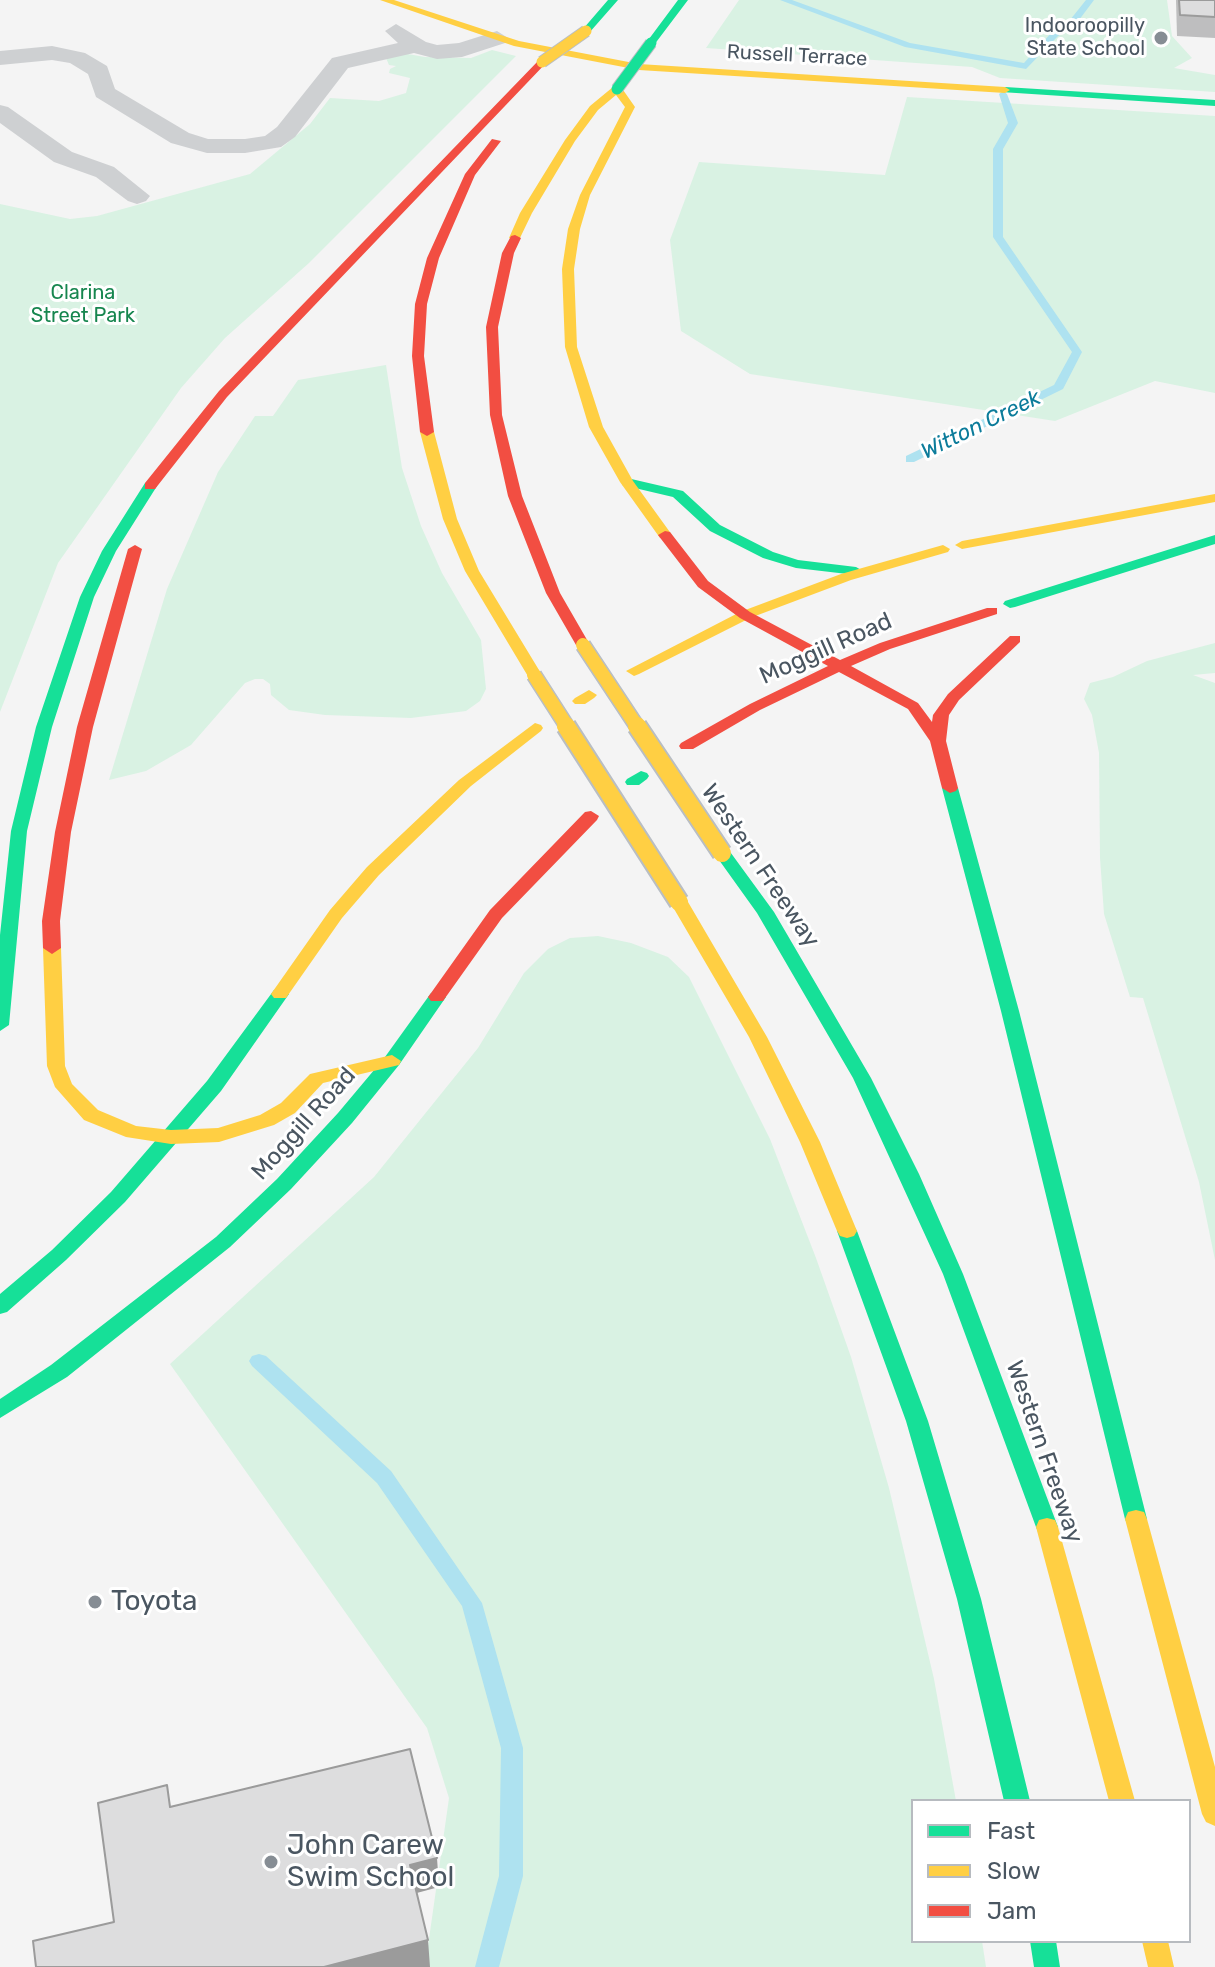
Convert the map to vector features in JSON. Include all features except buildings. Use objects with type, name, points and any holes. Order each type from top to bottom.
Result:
[{"type":"main road","name":"Russell Terrace","points":[[385,0],[497,38],[589,60],[667,70],[1215,103]]},
{"type":"main road","points":[[528,104],[613,0]]},
{"type":"main road","name":"Western Freeway","points":[[683,0],[617,89],[594,108],[570,140],[526,213],[508,253],[492,327],[496,415],[515,496],[553,593],[583,645],[765,912],[862,1078],[909,1174],[1000,1392],[1045,1521],[1121,1799]]},
{"type":"main road","points":[[0,1025],[19,831],[63,662],[87,597],[109,551],[140,499],[259,356],[542,62],[586,31]]},
{"type":"main road","points":[[617,89],[630,107],[585,195],[574,229],[568,269],[571,347],[581,384],[596,427],[627,482],[682,560],[703,584],[745,615],[844,664],[913,706],[938,741],[1010,1011],[1114,1437],[1215,1814]]},
{"type":"main road","points":[[509,126],[470,174],[442,235],[421,304],[418,356],[427,433],[450,519],[472,571],[534,675],[679,902],[758,1037],[810,1142],[864,1270],[917,1421],[969,1599],[1017,1799]]},
{"type":"main road","points":[[191,435],[126,573],[85,727],[63,832],[51,921],[56,1066],[64,1087],[91,1115],[133,1132],[171,1137],[219,1135],[249,1127],[288,1108],[317,1078],[392,1061]]},
{"type":"main road","points":[[627,482],[678,494],[715,528],[780,559],[837,570],[870,570]]},
{"type":"main road","points":[[634,671],[745,615],[870,570],[952,547],[1215,498]]},
{"type":"main road","name":"Moggill Road","points":[[687,746],[755,707],[897,642],[1215,539]]},
{"type":"main road","points":[[938,741],[941,715],[953,697],[974,674],[1015,639]]},
{"type":"main road","points":[[0,1306],[59,1255],[118,1197],[171,1137],[214,1086],[336,914],[373,871],[465,783],[535,728]]},
{"type":"main road","name":"Moggill Road","points":[[0,1410],[59,1371],[248,1219],[345,1118],[392,1061],[496,914],[591,816]]},
{"type":"main road","points":[[1043,1943],[1047,1967]]},
{"type":"main road","points":[[1155,1943],[1161,1967]]},
{"type":"street","points":[[0,58],[52,53],[77,58],[99,71],[104,92],[180,138],[207,146],[245,146],[272,142],[286,132],[340,63],[405,38],[433,51],[454,51],[497,38]]},
{"type":"street","points":[[0,112],[63,157],[105,172],[137,196]]},
{"type":"green space","points":[[739,0],[1167,0],[1172,36],[1192,58],[1174,68],[1215,75],[1215,92],[1000,78],[972,67],[706,48]]},
{"type":"green space","name":"Clarina Street Park","points":[[492,50],[516,56],[309,263],[225,338],[181,388],[58,563],[0,712],[0,204],[70,219],[97,216],[250,174],[310,124],[330,98],[379,101],[406,93],[410,78],[389,73],[396,66],[389,65],[386,58],[396,52],[425,57],[471,58]]},
{"type":"green space","points":[[907,97],[1215,116],[1215,393],[1155,381],[1055,421],[750,374],[681,331],[670,240],[699,162],[885,175]]},
{"type":"green space","points":[[386,365],[402,468],[421,526],[442,573],[481,640],[486,689],[480,701],[466,711],[411,718],[325,715],[289,710],[271,695],[270,684],[263,679],[255,679],[245,683],[191,745],[146,771],[109,780],[167,589],[218,472],[255,416],[273,416],[298,380]]},
{"type":"green space","points":[[1215,643],[1215,673],[1193,675],[1215,683],[1215,1260],[1199,1182],[1143,998],[1130,997],[1104,914],[1099,753],[1092,715],[1084,699],[1090,683],[1113,677],[1147,661]]},
{"type":"green space","points":[[598,936],[631,943],[668,957],[689,977],[770,1139],[851,1357],[889,1488],[934,1679],[956,1799],[911,1799],[911,1943],[982,1943],[986,1967],[425,1967],[449,1798],[427,1728],[170,1364],[374,1177],[478,1048],[524,973],[548,949],[570,938]]},
{"type":"waterway","points":[[784,0],[908,45],[1026,66],[1055,34],[1073,22],[1090,0]]},
{"type":"waterway","name":"Witton Creek","points":[[910,459],[1059,387],[1077,352],[998,237],[998,149],[1013,123],[1003,94]]},
{"type":"waterway","name":"Witton Creek","points":[[259,1361],[384,1477],[472,1603],[512,1748],[511,1876],[487,1967]]},
{"type":"traffic: fast","points":[[586,31],[613,0]]},
{"type":"traffic: fast","points":[[651,43],[683,0]]},
{"type":"traffic: fast","points":[[617,89],[651,43]]},
{"type":"traffic: fast","points":[[1005,90],[1215,103]]},
{"type":"traffic: fast","points":[[627,482],[678,494],[715,528],[768,555],[796,564],[856,571]]},
{"type":"traffic: fast","points":[[0,1025],[19,831],[44,727],[87,597],[109,551],[150,486]]},
{"type":"traffic: fast","points":[[1010,604],[1215,539]]},
{"type":"traffic: fast","points":[[633,782],[641,776]]},
{"type":"traffic: fast","points":[[950,788],[1010,1011],[1136,1519]]},
{"type":"traffic: fast","points":[[722,853],[765,912],[862,1078],[909,1174],[953,1274],[1047,1527]]},
{"type":"traffic: fast","points":[[0,1306],[59,1255],[118,1197],[214,1086],[280,994]]},
{"type":"traffic: fast","points":[[0,1410],[59,1371],[223,1242],[284,1184],[345,1118],[392,1061],[437,997]]},
{"type":"traffic: fast","points":[[847,1231],[917,1421],[969,1599],[1017,1799]]},
{"type":"traffic: fast","points":[[1043,1943],[1047,1967]]},
{"type":"traffic: slow","points":[[385,0],[517,44],[639,67],[1005,90]]},
{"type":"traffic: slow","points":[[542,62],[586,31]]},
{"type":"traffic: slow","points":[[515,238],[526,213],[570,140],[594,108],[617,89],[630,107],[585,195],[574,229],[568,269],[571,347],[596,427],[627,482],[665,535]]},
{"type":"traffic: slow","points":[[427,432],[450,519],[472,571],[534,675]]},
{"type":"traffic: slow","points":[[962,545],[1215,498]]},
{"type":"traffic: slow","points":[[634,671],[745,615],[846,577],[943,549]]},
{"type":"traffic: slow","points":[[583,645],[722,853]]},
{"type":"traffic: slow","points":[[534,675],[679,902]]},
{"type":"traffic: slow","points":[[580,701],[589,695]]},
{"type":"traffic: slow","points":[[280,994],[336,914],[373,871],[465,783],[535,728]]},
{"type":"traffic: slow","points":[[679,902],[758,1037],[810,1142],[847,1231]]},
{"type":"traffic: slow","points":[[52,948],[56,1066],[64,1087],[91,1115],[133,1132],[171,1137],[219,1135],[267,1120],[288,1108],[317,1078],[392,1061]]},
{"type":"traffic: slow","points":[[1136,1519],[1215,1814]]},
{"type":"traffic: slow","points":[[1047,1527],[1121,1799]]},
{"type":"traffic: slow","points":[[1155,1943],[1161,1967]]},
{"type":"traffic: jam","points":[[150,486],[223,394],[542,62]]},
{"type":"traffic: jam","points":[[427,432],[418,356],[421,304],[433,258],[470,174],[496,141]]},
{"type":"traffic: jam","points":[[515,238],[508,253],[492,327],[496,415],[515,496],[553,593],[583,645]]},
{"type":"traffic: jam","points":[[665,535],[703,584],[745,615],[913,706],[938,741],[950,788]]},
{"type":"traffic: jam","points":[[52,948],[51,921],[63,832],[85,727],[135,549]]},
{"type":"traffic: jam","points":[[687,746],[755,707],[844,664],[885,646],[992,611]]},
{"type":"traffic: jam","points":[[938,741],[941,715],[953,697],[1015,639]]},
{"type":"traffic: jam","points":[[437,997],[496,914],[591,816]]},
{"type":"place","name":"Indooroopilly State School","points":[[1161,38]]},
{"type":"place","name":"Toyota","points":[[95,1602]]},
{"type":"place","name":"John Carew Swim School","points":[[271,1862]]}]
